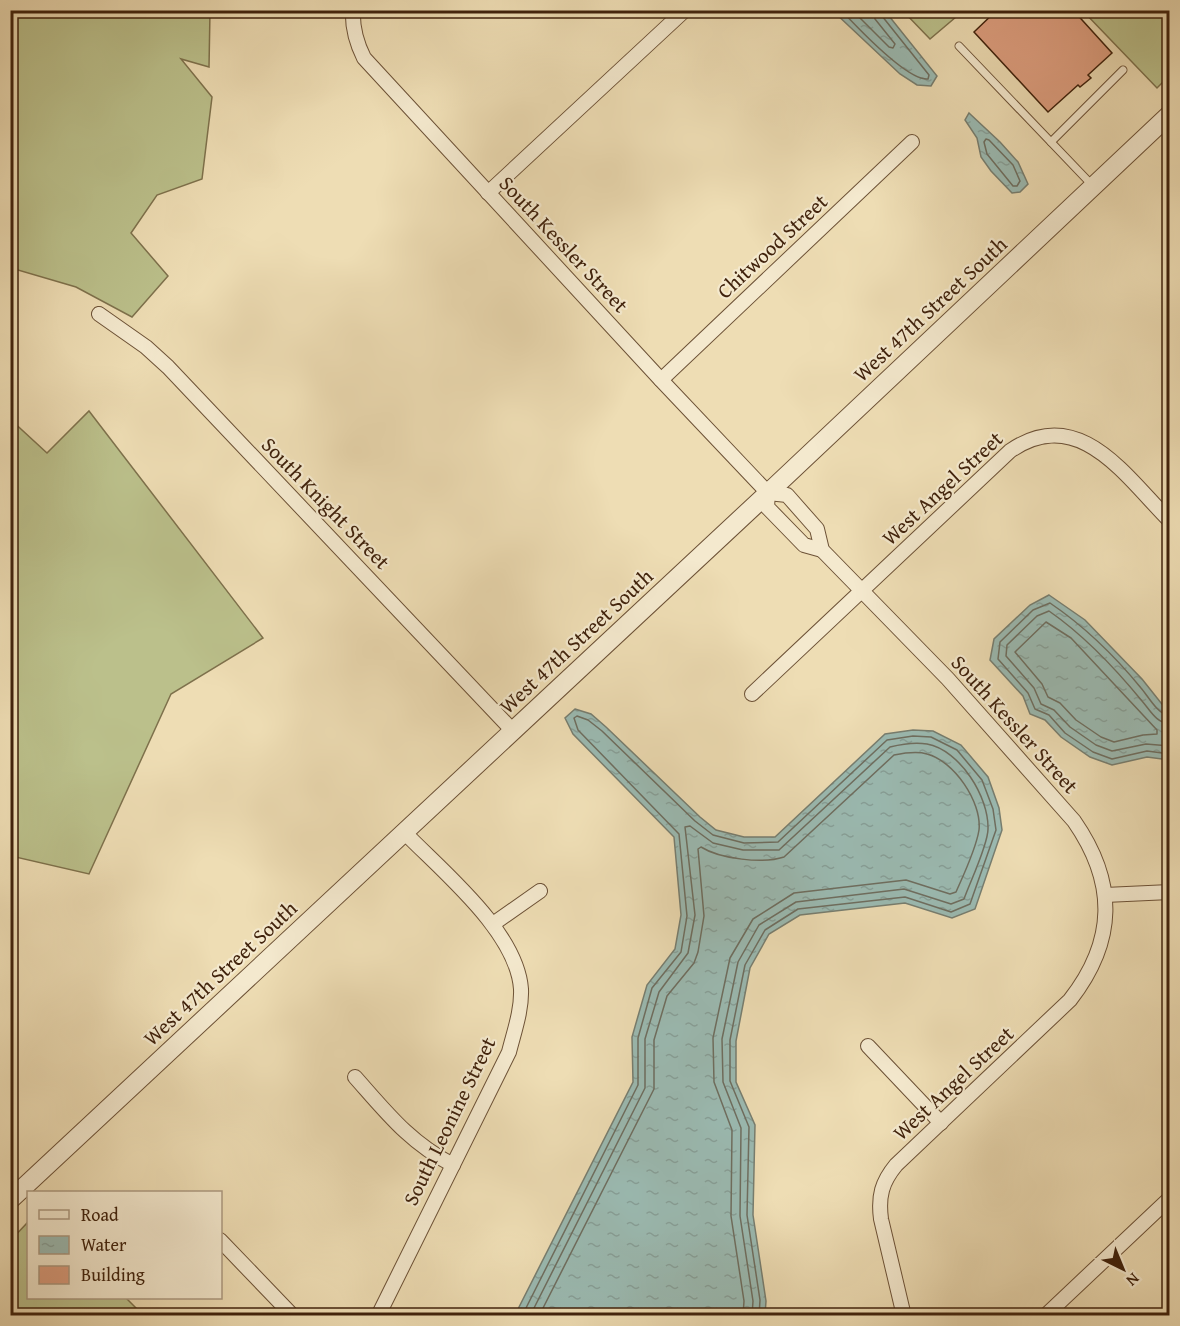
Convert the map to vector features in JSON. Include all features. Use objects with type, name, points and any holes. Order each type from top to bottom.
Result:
[{"type":"street","name":"South Kessler Street","points":[[352,10],[356,42],[364,58],[768,493],[787,495],[817,529],[822,550]]},
{"type":"street","points":[[488,193],[685,10]]},
{"type":"street","name":"West 47th Street South","points":[[10,1200],[405,833],[1170,114]]},
{"type":"street","name":"Chitwood Street","points":[[661,380],[912,142]]},
{"type":"street","name":"South Knight Street","points":[[99,314],[138,340],[168,367],[513,730]]},
{"type":"street","name":"West Angel Street","points":[[752,694],[1010,451],[1023,442],[1036,437],[1052,435],[1069,436],[1085,441],[1102,451],[1170,521]]},
{"type":"street","name":"South Kessler Street","points":[[768,493],[767,507],[804,545],[822,550],[863,591],[948,679],[1074,821],[1096,857],[1105,895]]},
{"type":"street","name":"South Leonine Street","points":[[378,1316],[508,1052],[520,1007],[521,988],[514,963],[494,924],[405,833]]},
{"type":"street","points":[[494,924],[540,891]]},
{"type":"street","points":[[1105,895],[1170,892]]},
{"type":"street","name":"West Angel Street","points":[[904,1316],[881,1219],[879,1203],[881,1189],[896,1165],[1070,1000],[1084,982],[1095,961],[1102,938],[1106,915],[1105,895]]},
{"type":"street","points":[[868,1046],[941,1123]]},
{"type":"street","points":[[355,1077],[410,1137],[434,1155],[453,1165]]},
{"type":"street","points":[[1045,1316],[1170,1198]]},
{"type":"street","points":[[222,1242],[293,1316]]},
{"type":"lane","points":[[959,45],[1093,186]]},
{"type":"lane","points":[[1051,142],[1123,70]]},
{"type":"green space","points":[[10,11],[210,11],[209,67],[181,59],[212,97],[202,179],[157,195],[131,233],[168,276],[132,317],[76,287],[11,268]]},
{"type":"green space","points":[[903,11],[963,11],[930,39]]},
{"type":"green space","points":[[1083,11],[1169,11],[1169,76],[1157,88]]},
{"type":"green space","points":[[89,411],[263,638],[171,694],[89,874],[11,856],[10,419],[47,453]]},
{"type":"green space","points":[[27,1223],[27,1299],[127,1299],[143,1315],[11,1315],[11,1240]]},
{"type":"water","points":[[833,11],[885,11],[937,76],[931,86],[917,85],[900,74]]},
{"type":"water","points":[[969,113],[1018,162],[1028,184],[1020,192],[1012,193],[981,157],[977,138],[965,120]]},
{"type":"water","points":[[1049,595],[1085,620],[1142,679],[1169,713],[1169,760],[1147,757],[1112,765],[1090,757],[1061,737],[1045,720],[1030,714],[1023,696],[990,660],[994,639],[1030,605]]},
{"type":"water","points":[[575,709],[591,714],[716,830],[744,837],[775,837],[885,734],[913,730],[933,731],[961,745],[988,777],[999,808],[1002,830],[975,909],[952,918],[905,903],[800,915],[769,934],[750,968],[736,1041],[736,1082],[755,1125],[753,1215],[766,1301],[765,1315],[515,1315],[633,1082],[632,1037],[647,985],[675,949],[681,915],[674,837],[573,734],[565,718]]},
{"type":"building","points":[[997,10],[1073,10],[1112,53],[1088,75],[1091,78],[1080,87],[1078,85],[1048,112],[974,32]]}]
